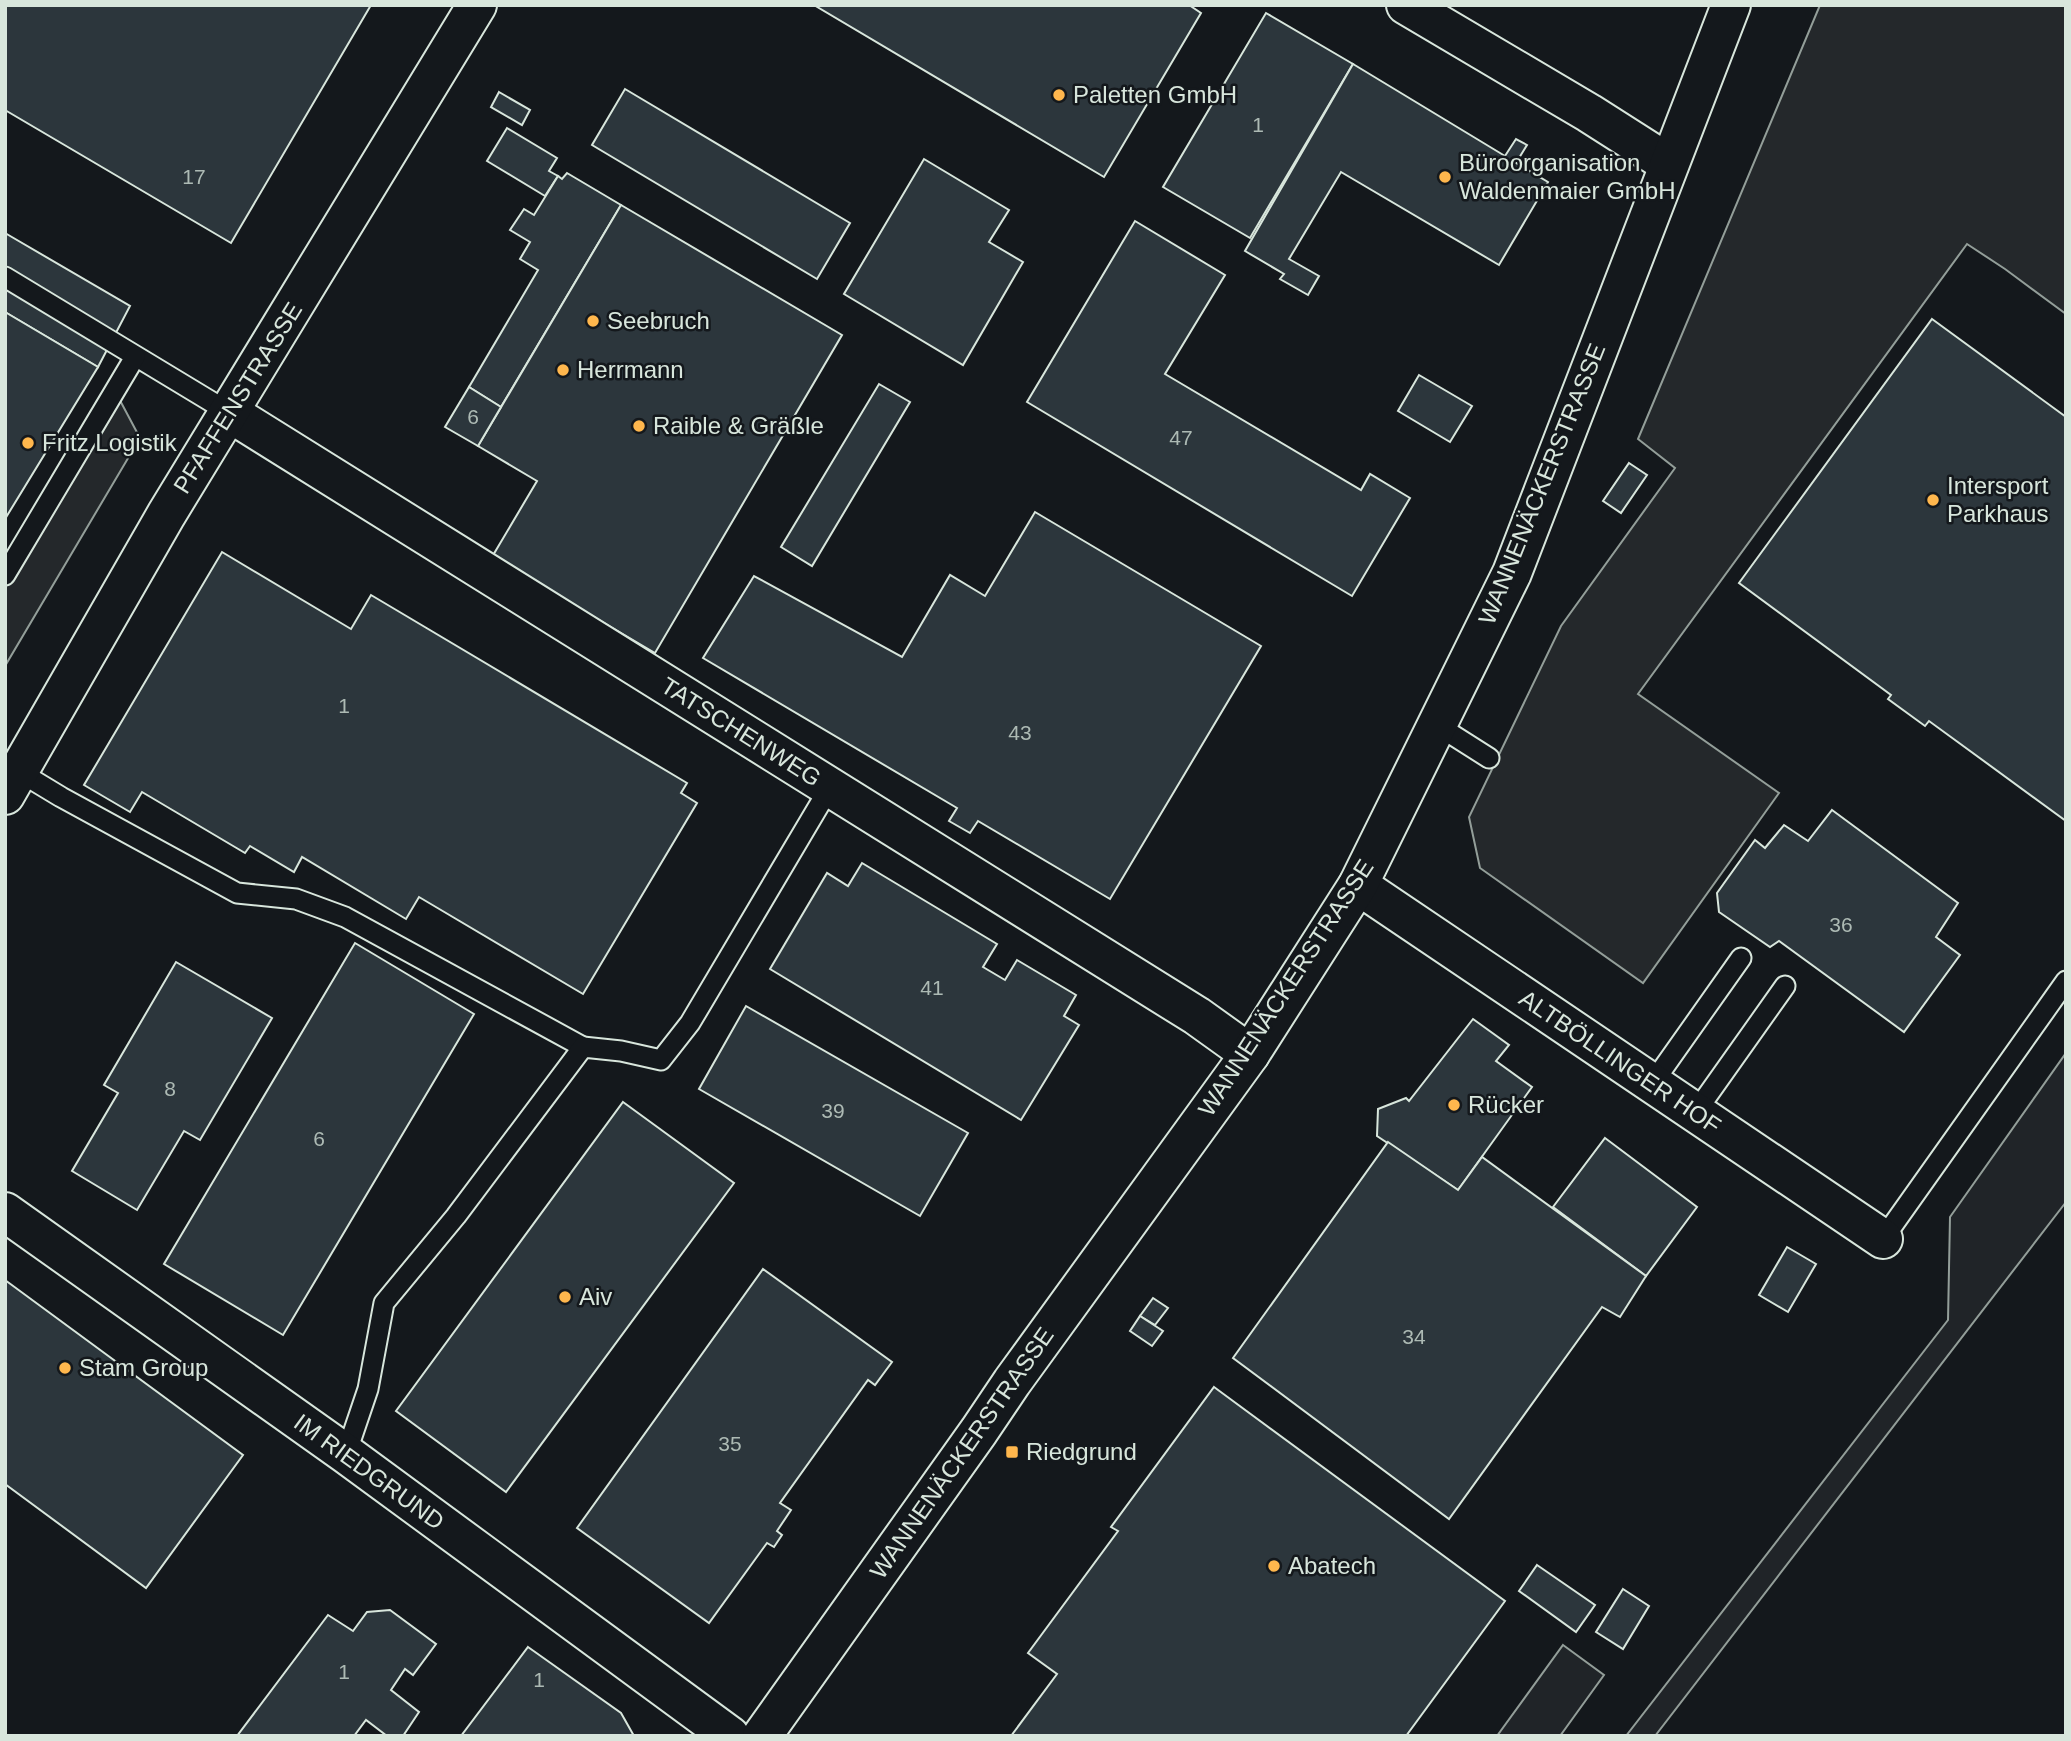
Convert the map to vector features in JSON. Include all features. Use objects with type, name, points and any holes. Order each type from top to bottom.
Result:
[{"type":"street","name":"PFAFFENSTRASSE","points":[[12,783],[166,515],[477,5]]},
{"type":"street","points":[[1406,5],[1589,113],[1669,164]]},
{"type":"street","name":"WANNENÄCKERSTRASSE","points":[[762,1736],[1012,1381],[1250,1054],[1358,884],[1512,573],[1731,5]]},
{"type":"street","name":"TATSCHENWEG","points":[[230,412],[1196,1016],[1250,1054]]},
{"type":"street","name":"ALTBÖLLINGER HOF","points":[[1358,884],[1883,1239]]},
{"type":"street","name":"IM RIEDGRUND","points":[[5,1212],[346,1454],[730,1736]]},
{"type":"lane","points":[[5,277],[230,412]]},
{"type":"lane","points":[[5,575],[135,356]]},
{"type":"lane","points":[[1437,725],[1489,758]]},
{"type":"lane","points":[[12,783],[61,797],[237,893],[296,899],[345,917],[583,1047],[621,1051],[662,1060],[690,1023],[830,787]]},
{"type":"lane","points":[[1652,1084],[1741,958]]},
{"type":"lane","points":[[1883,1239],[2066,981]]},
{"type":"lane","points":[[1695,1112],[1786,986]]},
{"type":"lane","points":[[346,1454],[368,1389],[384,1303],[456,1216],[583,1047]]},
{"type":"shaded area","points":[[1820,5],[2066,5],[2066,314],[1967,244],[1638,694],[1779,793],[1643,983],[1480,868],[1469,817],[1561,626],[1675,468],[1638,439]]},
{"type":"shaded area","points":[[115,391],[140,438],[5,666],[5,575]]},
{"type":"shaded area","points":[[2066,1053],[2066,1202],[1655,1736],[1626,1736],[1948,1320],[1950,1217]]},
{"type":"shaded area","points":[[1563,1645],[1604,1675],[1560,1736],[1497,1736]]},
{"type":"building","points":[[5,5],[371,5],[231,243],[5,110]]},
{"type":"building","name":"Paletten GmbH","points":[[814,5],[1189,5],[1201,13],[1104,177]]},
{"type":"building","points":[[1266,13],[1353,64],[1250,238],[1163,187]]},
{"type":"building","name":"Büroorganisation Waldenmaier GmbH","points":[[1353,64],[1505,156],[1516,139],[1527,145],[1516,163],[1548,182],[1499,265],[1341,172],[1289,259],[1319,276],[1308,295],[1280,279],[1284,274],[1245,251]]},
{"type":"building","points":[[625,89],[850,223],[817,279],[592,145]]},
{"type":"building","points":[[499,92],[530,110],[522,125],[491,107]]},
{"type":"building","points":[[507,128],[557,158],[549,171],[558,176],[545,196],[487,161]]},
{"type":"building","points":[[924,159],[1009,210],[989,242],[1023,262],[963,365],[844,294]]},
{"type":"building","points":[[567,173],[621,205],[501,407],[469,387],[538,270],[520,259],[530,242],[510,230],[524,209],[534,215],[558,176],[562,179]]},
{"type":"building","name":"Raible & Gräßle","points":[[621,205],[842,335],[655,653],[492,557],[537,481],[478,446]]},
{"type":"building","points":[[1135,221],[1225,275],[1165,374],[1361,490],[1370,474],[1410,498],[1352,596],[1027,402]]},
{"type":"building","points":[[5,233],[130,306],[98,367],[5,312]]},
{"type":"building","name":"Fritz Logistik","points":[[5,312],[98,367],[5,519]]},
{"type":"building","name":"Intersport Parkhaus","points":[[1932,319],[2066,417],[2066,821],[1929,721],[1925,726],[1888,699],[1891,695],[1739,583]]},
{"type":"building","points":[[1419,375],[1472,406],[1450,442],[1398,411]]},
{"type":"building","points":[[879,384],[910,402],[812,566],[781,547]]},
{"type":"building","points":[[469,387],[501,407],[478,446],[445,427]]},
{"type":"building","points":[[1629,463],[1647,475],[1621,513],[1603,501]]},
{"type":"building","points":[[1035,512],[1261,646],[1110,899],[978,821],[970,833],[949,821],[957,808],[703,658],[754,576],[902,657],[950,575],[985,596]]},
{"type":"building","points":[[222,552],[351,629],[371,595],[687,783],[681,793],[697,803],[583,994],[419,897],[406,919],[302,857],[294,872],[250,846],[245,853],[142,792],[130,812],[84,785]]},
{"type":"building","points":[[1832,810],[1958,903],[1936,937],[1960,955],[1904,1032],[1779,941],[1770,947],[1719,912],[1717,893],[1755,840],[1765,848],[1784,825],[1808,841]]},
{"type":"building","points":[[862,863],[997,944],[983,967],[1005,980],[1017,960],[1076,995],[1064,1016],[1079,1025],[1021,1120],[770,969],[827,873],[848,886]]},
{"type":"building","points":[[355,943],[474,1014],[283,1335],[164,1264]]},
{"type":"building","points":[[176,962],[272,1018],[200,1140],[184,1131],[137,1210],[72,1171],[118,1093],[104,1085]]},
{"type":"building","points":[[746,1006],[968,1133],[920,1216],[699,1089]]},
{"type":"building","name":"Rücker","points":[[1473,1019],[1509,1045],[1496,1061],[1532,1087],[1458,1190],[1377,1136],[1378,1109],[1406,1098],[1409,1101]]},
{"type":"building","name":"Aiv","points":[[623,1102],[734,1183],[506,1492],[396,1411]]},
{"type":"building","points":[[1605,1138],[1697,1207],[1646,1276],[1553,1207]]},
{"type":"building","points":[[1388,1142],[1458,1190],[1482,1157],[1646,1276],[1620,1317],[1602,1307],[1449,1519],[1233,1358]]},
{"type":"building","points":[[1787,1247],[1816,1264],[1788,1312],[1759,1295]]},
{"type":"building","points":[[763,1269],[892,1362],[875,1385],[868,1380],[780,1503],[791,1510],[777,1531],[782,1535],[774,1547],[767,1543],[709,1623],[577,1528]]},
{"type":"building","name":"Stam Group","points":[[5,1280],[243,1455],[146,1588],[5,1484]]},
{"type":"building","points":[[1153,1298],[1168,1308],[1155,1325],[1140,1316]]},
{"type":"building","points":[[1140,1316],[1163,1331],[1152,1346],[1130,1331]]},
{"type":"building","name":"Abatech","points":[[1214,1387],[1505,1601],[1406,1736],[1011,1736],[1057,1674],[1028,1653],[1118,1531],[1111,1527]]},
{"type":"building","points":[[1537,1565],[1595,1605],[1576,1632],[1519,1591]]},
{"type":"building","points":[[1623,1589],[1649,1606],[1623,1649],[1596,1632]]},
{"type":"building","points":[[390,1610],[436,1644],[413,1675],[405,1669],[391,1690],[419,1712],[403,1736],[387,1736],[366,1720],[354,1736],[237,1736],[328,1615],[353,1631],[367,1612]]},
{"type":"building","points":[[528,1647],[621,1713],[634,1736],[461,1736]]},
{"type":"place","name":"Paletten GmbH","points":[[1059,95]]},
{"type":"place","name":"Büroorganisation Waldenmaier GmbH","points":[[1445,177]]},
{"type":"place","name":"Seebruch","points":[[593,321]]},
{"type":"place","name":"Herrmann","points":[[563,370]]},
{"type":"place","name":"Raible & Gräßle","points":[[639,426]]},
{"type":"place","name":"Fritz Logistik","points":[[28,443]]},
{"type":"place","name":"Intersport Parkhaus","points":[[1933,500]]},
{"type":"place","name":"Rücker","points":[[1454,1105]]},
{"type":"place","name":"Aiv","points":[[565,1297]]},
{"type":"place","name":"Stam Group","points":[[65,1368]]},
{"type":"place","name":"Riedgrund","points":[[1012,1452]]},
{"type":"place","name":"Abatech","points":[[1274,1566]]}]
